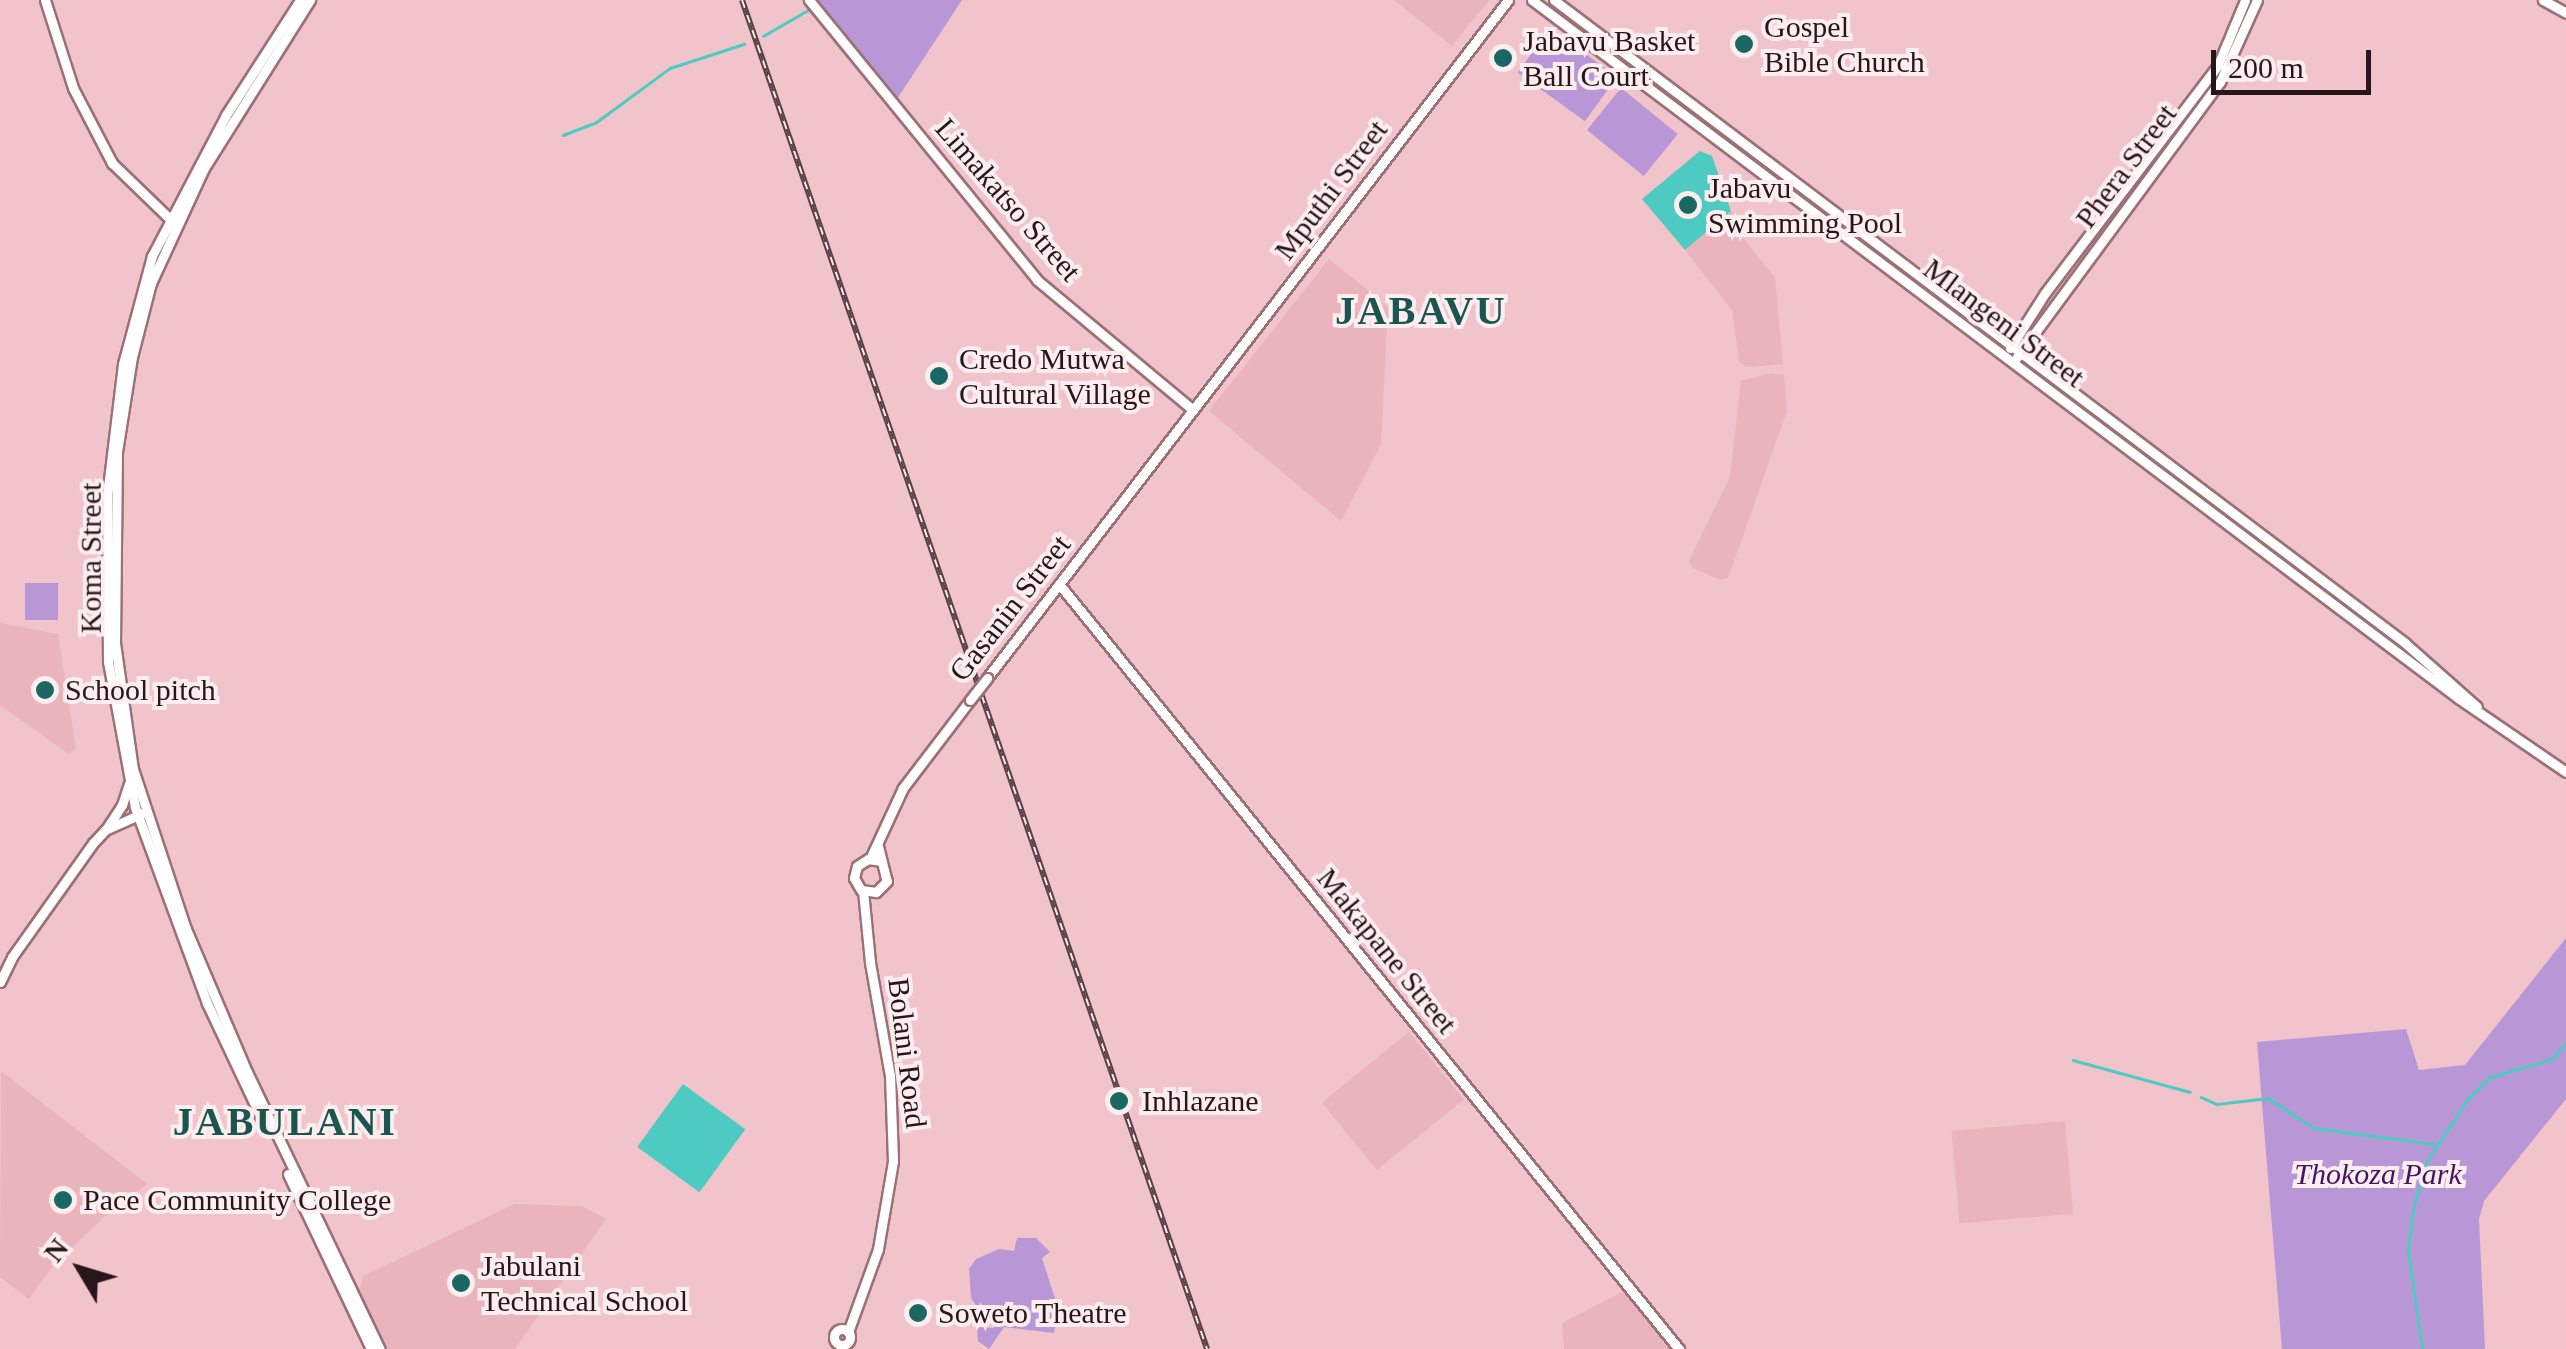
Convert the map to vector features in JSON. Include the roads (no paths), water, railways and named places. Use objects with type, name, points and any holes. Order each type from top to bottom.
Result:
[{"type":"street","name":"Koma Street","points":[[300,0],[235,99],[148,267],[126,347],[108,458],[108,654],[129,781],[221,1037],[371,1349]]},
{"type":"street","name":"Koma Street","points":[[310,0],[172,221],[157,264],[142,317],[118,452],[115,644],[141,813],[217,1006],[380,1349]]},
{"type":"street","name":"Mputhi Street","points":[[1193,410],[1508,0]]},
{"type":"street","name":"Mlangeni Street","points":[[1532,0],[2013,354]]},
{"type":"street","name":"Mlangeni Street","points":[[1554,0],[2013,354],[2464,691],[2478,709],[2566,772]]},
{"type":"street","name":"Phera Street","points":[[2013,354],[2218,65],[2246,0]]},
{"type":"street","name":"Phera Street","points":[[2013,354],[2220,82],[2257,0]]},
{"type":"street","points":[[2543,0],[2566,13]]},
{"type":"street","points":[[45,1],[73,88],[112,163],[172,221]]},
{"type":"street","name":"Limakatso Street","points":[[813,4],[1028,270],[1193,410]]},
{"type":"street","name":"Gasanin Street","points":[[875,860],[903,788],[1193,410]]},
{"type":"street","name":"Makapane Street","points":[[1060,584],[1679,1349]]},
{"type":"street","points":[[0,982],[22,944],[122,806],[129,781]]},
{"type":"street","points":[[105,830],[141,813]]},
{"type":"street","points":[[875,860],[888,880],[868,892],[856,883],[854,871],[875,860]]},
{"type":"street","name":"Bolani Road","points":[[839,1346],[835,1333],[846,1331],[854,1315],[885,1223],[894,1142],[889,1063],[870,962],[868,892]]},
{"type":"water","name":"Jabavu Swimming Pool","points":[[1700,151],[1712,156],[1731,211],[1685,250],[1642,199]]},
{"type":"water","points":[[683,1084],[745,1129],[699,1192],[637,1147]]},
{"type":"waterway","points":[[763,36],[810,9]]},
{"type":"waterway","points":[[563,135],[595,123],[670,68],[744,44]]},
{"type":"waterway","points":[[2422,1349],[2408,1251],[2413,1209],[2427,1161],[2467,1100],[2490,1077],[2552,1059],[2566,1043]]},
{"type":"waterway","points":[[2073,1060],[2190,1092]]},
{"type":"waterway","points":[[2201,1097],[2217,1104],[2268,1098],[2314,1128],[2434,1144]]},
{"type":"railway","points":[[742,0],[1207,1349]]},
{"type":"place","name":"Gospel Bible Church","points":[[1744,44]]},
{"type":"place","name":"Jabavu Basket Ball Court","points":[[1503,58]]},
{"type":"place","name":"Jabavu Swimming Pool","points":[[1688,205]]},
{"type":"place","name":"Credo Mutwa Cultural Village","points":[[939,376]]},
{"type":"place","name":"School pitch","points":[[45,690]]},
{"type":"place","name":"Inhlazane","points":[[1119,1101]]},
{"type":"place","name":"Pace Community College","points":[[63,1200]]},
{"type":"place","name":"Jabulani Technical School","points":[[461,1283]]},
{"type":"place","name":"Soweto Theatre","points":[[918,1313]]},
{"type":"district","name":"JABAVU","points":[[1421,311]]},
{"type":"district","name":"JABULANI","points":[[285,1122]]},
{"type":"park label","name":"Thokoza Park","points":[[2378,1174]]}]
